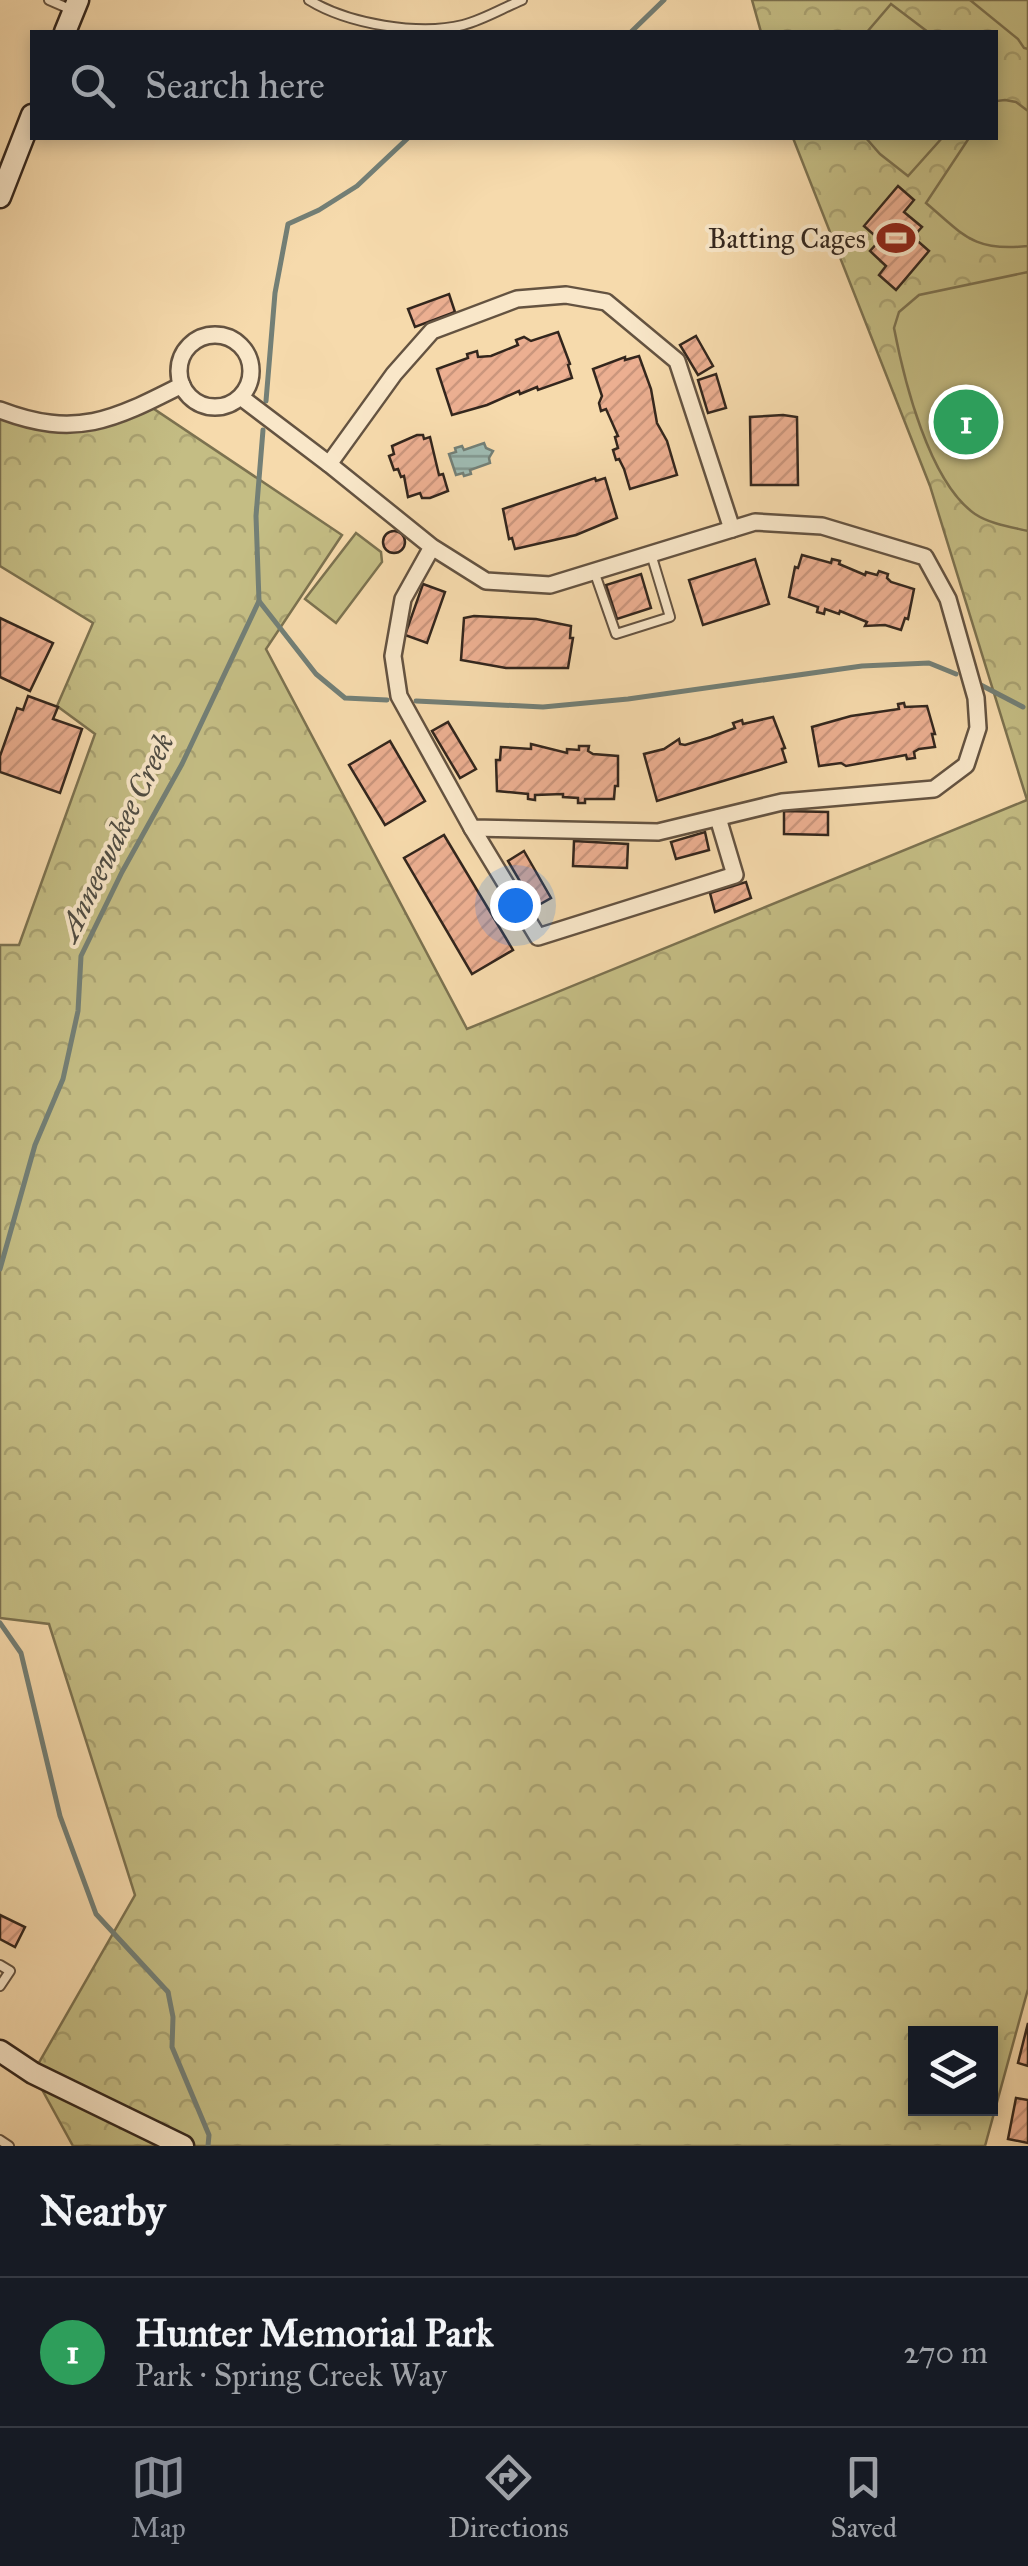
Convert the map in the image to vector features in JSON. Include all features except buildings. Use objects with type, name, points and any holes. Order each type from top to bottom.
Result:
[{"type":"street","points":[[66,30],[76,6]]},
{"type":"street","points":[[0,197],[30,120]]},
{"type":"street","points":[[329,464],[394,374],[432,332],[518,299],[566,295],[606,302],[676,361],[732,529]]},
{"type":"street","points":[[214,332],[244,347],[250,364],[250,386],[242,398],[228,406],[212,408],[196,402],[182,384],[178,376],[181,354],[199,338],[214,332]]},
{"type":"street","points":[[0,410],[30,421],[88,425],[145,404],[182,384]]},
{"type":"street","points":[[242,398],[432,547],[486,581],[550,585],[755,522],[822,526],[925,556],[948,599],[976,698],[978,728],[966,765],[934,789],[782,802],[658,832],[472,828]]},
{"type":"street","points":[[432,547],[404,599],[394,656],[399,696],[538,937],[735,874],[718,818]]},
{"type":"street","points":[[0,2050],[33,2073],[182,2146]]},
{"type":"lane","points":[[49,0],[76,6]]},
{"type":"lane","points":[[309,0],[373,23],[416,30]]},
{"type":"lane","points":[[429,30],[465,25],[522,0]]},
{"type":"lane","points":[[594,571],[616,634],[670,617],[651,554]]},
{"type":"lane","points":[[0,1965],[10,1971],[0,1986]]},
{"type":"lane","points":[[0,2140],[8,2146]]},
{"type":"green space","points":[[752,0],[1028,0],[1028,1989],[998,2099],[998,2026],[908,2026],[908,2116],[993,2116],[985,2146],[73,2146],[33,2073],[135,1895],[49,1624],[0,1618],[0,945],[19,945],[95,734],[57,706],[93,623],[0,566],[0,410],[88,425],[145,403],[342,535],[266,649],[467,1029],[1027,800],[930,486],[794,140],[998,140],[998,30],[760,30]]},
{"type":"green space","points":[[970,0],[1028,0],[1028,49],[1024,48]]},
{"type":"green space","points":[[891,4],[925,30],[869,30]]},
{"type":"green space","points":[[998,101],[1016,102],[1028,111],[1028,246],[994,246],[971,239],[926,203],[968,140],[998,140]]},
{"type":"green space","points":[[868,140],[940,140],[908,176]]},
{"type":"green space","points":[[1028,272],[1028,531],[975,514],[944,479],[912,401],[894,328],[899,312],[919,295]]},
{"type":"green space","points":[[356,533],[381,552],[382,562],[336,623],[305,599]]},
{"type":"water","points":[[484,443],[493,451],[490,463],[470,470],[471,474],[456,475],[449,454],[456,452],[455,448],[462,446],[464,450]]},
{"type":"waterway","points":[[633,30],[664,0]]},
{"type":"waterway","name":"Anneewakee Creek","points":[[266,401],[275,293],[288,224],[357,186],[406,140]]},
{"type":"waterway","name":"Anneewakee Creek","points":[[0,1269],[35,1145],[63,1079],[78,1011],[81,956],[182,764],[259,601],[256,516],[263,430]]},
{"type":"waterway","points":[[259,601],[316,674],[345,698],[387,700]]},
{"type":"waterway","points":[[416,701],[543,707],[862,666],[929,663],[956,674]]},
{"type":"waterway","points":[[977,683],[1023,707]]},
{"type":"waterway","name":"Anneewakee Creek","points":[[0,1623],[21,1653],[60,1816],[96,1914],[168,1992],[173,2017],[172,2047],[209,2135],[208,2146]]},
{"type":"place","name":"Batting Cages","points":[[896,238]]},
{"type":"place","name":"Hunter Memorial Park","points":[[966,422]]}]
